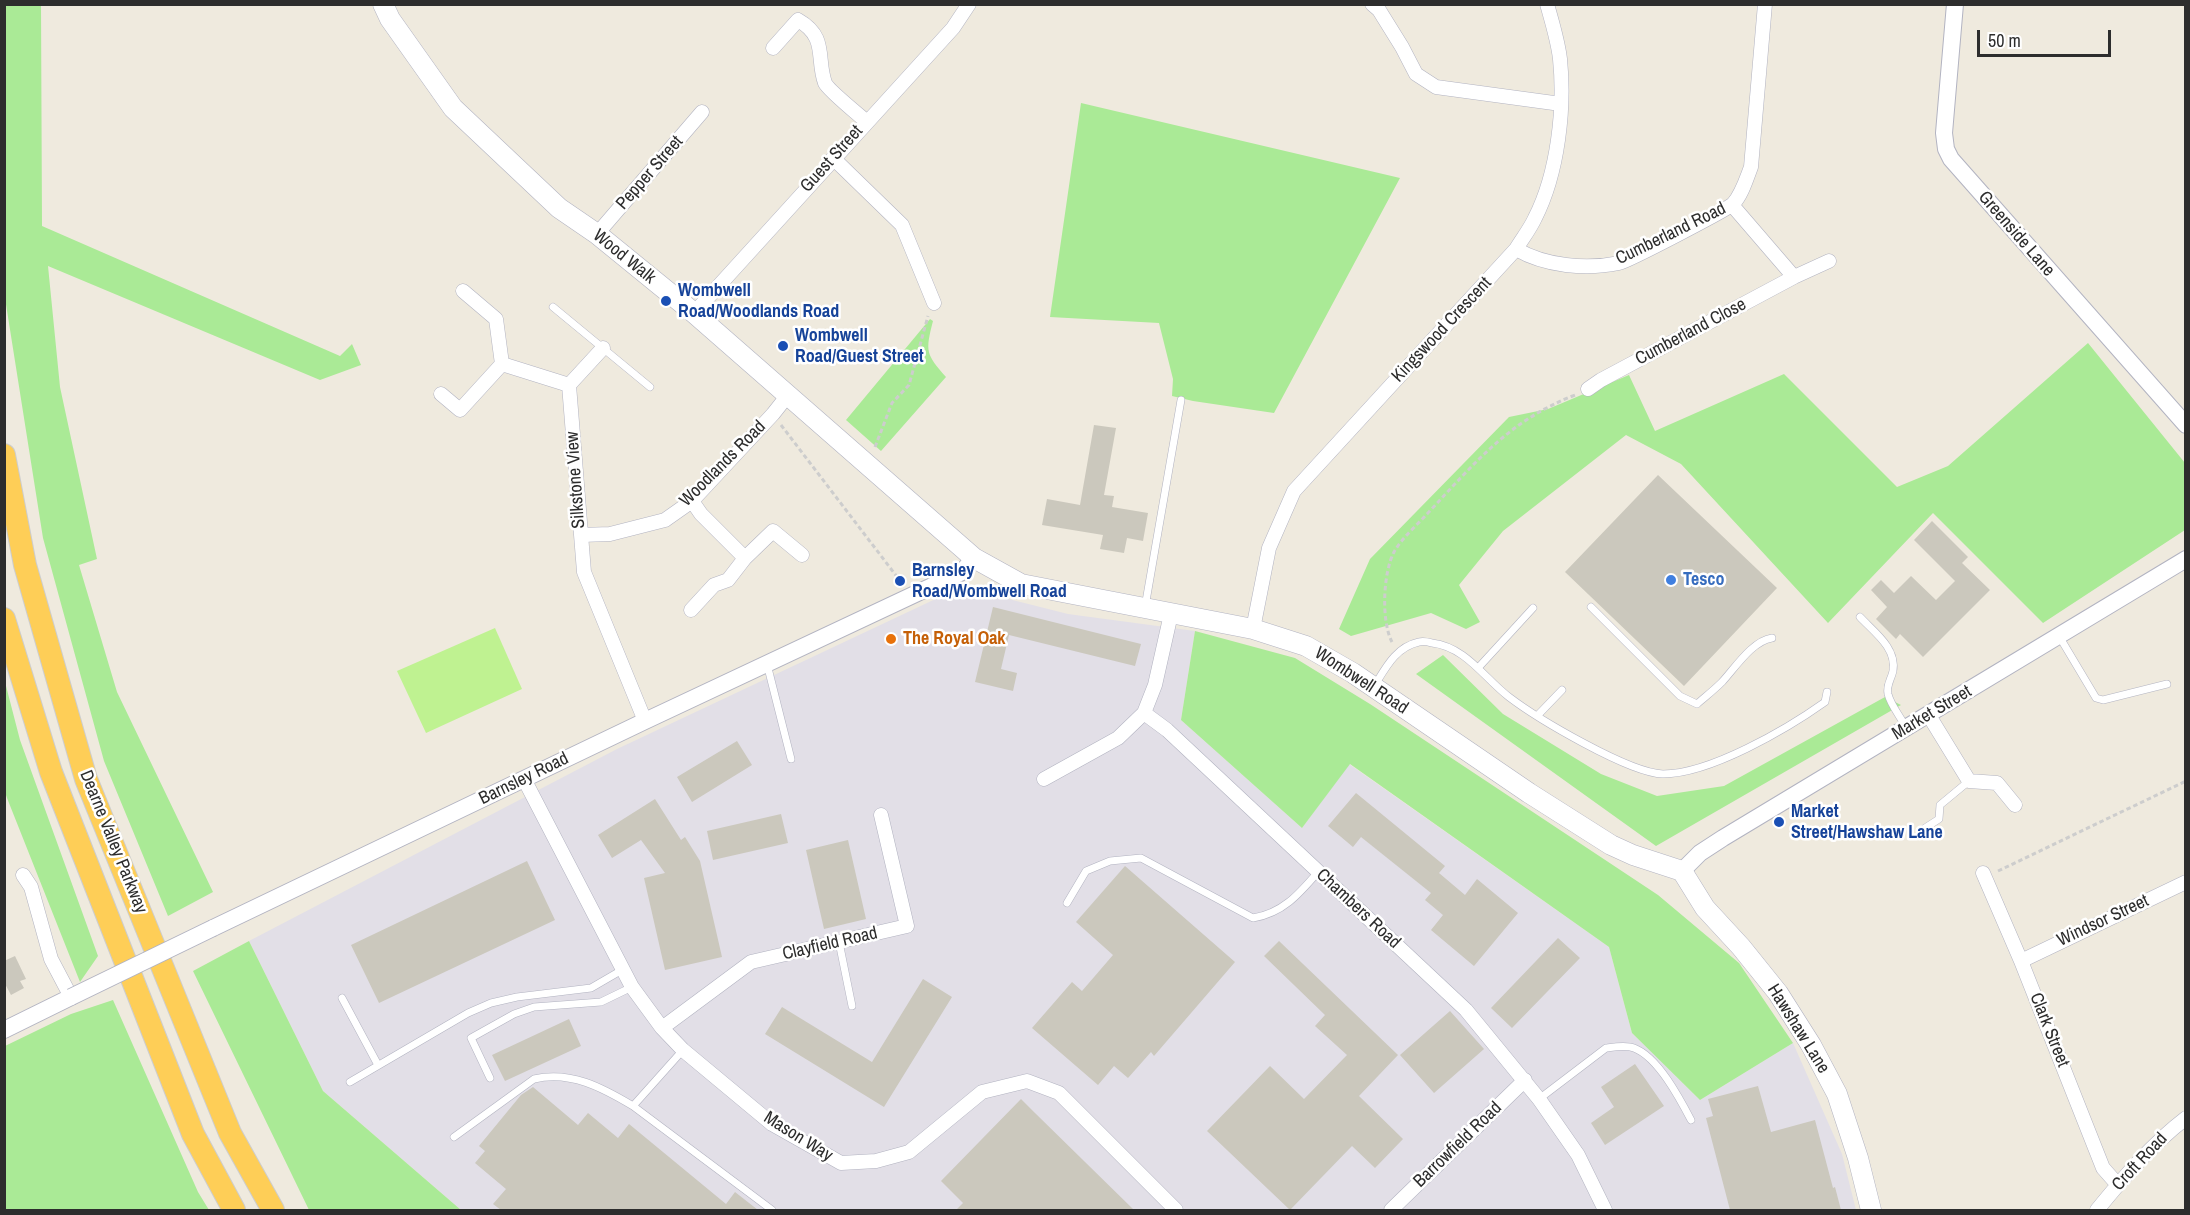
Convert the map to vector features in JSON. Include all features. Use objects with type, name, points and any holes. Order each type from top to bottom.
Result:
[{"type":"highway","name":"Dearne Valley Parkway","points":[[4,455],[25,565],[86,778],[230,1133],[273,1210]]},
{"type":"highway","name":"Dearne Valley Parkway","points":[[4,619],[51,772],[193,1134],[234,1210]]},
{"type":"main road","name":"Wood Walk","points":[[383,4],[390,19],[453,108],[559,208],[597,234],[694,313],[974,558]]},
{"type":"main road","name":"Wombwell Road","points":[[974,558],[1021,584],[1253,629],[1306,646],[1373,687],[1529,793],[1611,845],[1682,871]]},
{"type":"main road","name":"Hawshaw Lane","points":[[1682,871],[1704,908],[1741,947],[1778,993],[1811,1045],[1837,1094],[1858,1158],[1871,1210]]},
{"type":"street","name":"Guest Street","points":[[694,313],[953,28],[969,4]]},
{"type":"street","points":[[1372,4],[1379,10],[1416,74],[1436,87],[1561,104]]},
{"type":"street","name":"Kingswood Crescent","points":[[1253,629],[1269,548],[1294,491],[1516,249],[1536,216],[1557,144],[1561,104],[1559,58],[1547,4]]},
{"type":"street","name":"Cumberland Road","points":[[1516,249],[1526,255],[1561,264],[1597,266],[1622,263],[1732,205],[1744,187],[1751,167],[1765,4]]},
{"type":"street","name":"Greenside Lane","points":[[1955,4],[1944,133],[1951,159],[2186,425]]},
{"type":"street","points":[[773,48],[798,21],[803,23],[819,42],[826,84],[867,122]]},
{"type":"street","name":"Pepper Street","points":[[597,234],[702,112]]},
{"type":"street","points":[[833,158],[902,225],[934,303]]},
{"type":"street","points":[[1732,205],[1794,277]]},
{"type":"street","name":"Cumberland Close","points":[[1588,390],[1601,380],[1794,277],[1829,261]]},
{"type":"street","points":[[441,394],[460,410],[502,364],[496,319],[464,291]]},
{"type":"street","points":[[502,364],[569,385],[603,348]]},
{"type":"street","name":"Silkstone View","points":[[569,385],[584,572],[645,721]]},
{"type":"street","name":"Woodlands Road","points":[[581,535],[610,534],[665,520],[692,501],[788,395]]},
{"type":"street","points":[[692,501],[701,514],[746,558]]},
{"type":"street","points":[[691,610],[714,585],[728,580],[773,531],[802,555]]},
{"type":"street","name":"Barnsley Road","points":[[4,1030],[645,721],[962,572],[974,558]]},
{"type":"street","name":"Market Street","points":[[1682,871],[1700,853],[1723,838],[2186,559]]},
{"type":"street","points":[[1044,779],[1118,738],[1144,713],[1155,685],[1171,614]]},
{"type":"street","name":"Chambers Road","points":[[1144,713],[1167,730],[1466,1010],[1525,1080],[1578,1155],[1605,1210]]},
{"type":"street","points":[[1928,714],[1969,781],[1997,783],[2014,805]]},
{"type":"street","name":"Mason Way","points":[[524,779],[632,987],[662,1028],[683,1050],[772,1124],[841,1163],[876,1161],[909,1152],[982,1092],[1027,1081],[1059,1093],[1176,1210]]},
{"type":"street","name":"Clayfield Road","points":[[662,1028],[751,962],[907,926],[882,815]]},
{"type":"street","points":[[23,875],[31,887],[51,958],[71,997]]},
{"type":"street","name":"Clark Street","points":[[1984,876],[2021,961],[2103,1168],[2118,1185]]},
{"type":"street","name":"Windsor Street","points":[[2021,961],[2186,882]]},
{"type":"street","name":"Barrowfield Road","points":[[1391,1210],[1525,1080]]},
{"type":"street","name":"Croft Road","points":[[2097,1210],[2166,1133],[2186,1118]]},
{"type":"lane","points":[[554,307],[650,387]]},
{"type":"lane","points":[[1145,609],[1181,400]]},
{"type":"lane","points":[[1591,607],[1680,696],[1697,704],[1722,682],[1753,649],[1765,639],[1772,638]]},
{"type":"lane","points":[[1478,668],[1533,608]]},
{"type":"lane","points":[[1860,617],[1888,646],[1892,654],[1893,672],[1887,691],[1906,728]]},
{"type":"lane","points":[[2059,636],[2096,698],[2103,700],[2168,684]]},
{"type":"lane","points":[[1373,687],[1392,657],[1398,652],[1419,641],[1442,644],[1465,655],[1507,696],[1537,716],[1622,762],[1644,771],[1664,774],[1718,760],[1764,740],[1825,702],[1827,692]]},
{"type":"lane","points":[[767,664],[791,759]]},
{"type":"lane","points":[[1537,716],[1562,690]]},
{"type":"lane","points":[[1925,828],[1939,819],[1940,805],[1969,781]]},
{"type":"lane","points":[[1067,903],[1086,871],[1110,861],[1141,858],[1253,918],[1267,916],[1280,910],[1293,900],[1318,872]]},
{"type":"lane","points":[[839,942],[852,1006]]},
{"type":"lane","points":[[350,1082],[468,1013],[491,1003],[517,997],[591,988],[622,970]]},
{"type":"lane","points":[[490,1078],[471,1038],[514,1014],[534,1007],[601,1002],[632,987]]},
{"type":"lane","points":[[342,998],[378,1065]]},
{"type":"lane","points":[[1539,1099],[1606,1048],[1617,1046],[1634,1048],[1648,1058],[1673,1086],[1691,1120]]},
{"type":"lane","points":[[633,1106],[683,1050]]},
{"type":"lane","points":[[454,1137],[534,1078],[569,1077],[608,1091],[633,1106],[772,1210]]},
{"type":"path","points":[[868,466],[892,403],[909,385],[925,322],[934,303]]},
{"type":"path","points":[[1398,652],[1388,633],[1385,592],[1394,552],[1448,490],[1497,441],[1520,423],[1552,404],[1588,390]]},
{"type":"path","points":[[773,414],[911,596]]},
{"type":"path","points":[[1984,876],[2186,781]]},
{"type":"shaded area","points":[[961,587],[1068,614],[1195,631],[1181,720],[1302,828],[1349,764],[1609,947],[1632,1033],[1700,1100],[1793,1043],[1842,1154],[1856,1210],[461,1210],[323,1091],[249,941],[617,749]]},
{"type":"green space","points":[[4,5],[41,5],[42,226],[340,356],[352,344],[361,365],[320,380],[48,266],[60,387],[97,559],[79,565],[117,692],[213,892],[168,916],[104,761],[43,538],[5,298]]},
{"type":"green space","points":[[1081,103],[1400,178],[1274,413],[1172,396],[1173,379],[1159,323],[1050,317]]},
{"type":"green space","points":[[930,319],[933,321],[929,352],[934,363],[946,377],[881,451],[846,420]]},
{"type":"green space","points":[[2088,343],[2185,463],[2185,530],[2043,623],[1933,513],[1828,623],[1681,464],[1626,435],[1503,531],[1459,585],[1480,622],[1466,629],[1431,613],[1351,636],[1339,629],[1370,559],[1509,417],[1548,409],[1629,375],[1655,431],[1784,374],[1897,487],[1948,466]]},
{"type":"green space","points":[[495,628],[522,689],[426,733],[397,671]]},
{"type":"green space","points":[[1195,631],[1295,658],[1370,704],[1658,895],[1739,963],[1793,1043],[1700,1100],[1632,1033],[1609,947],[1350,764],[1302,828],[1181,720]]},
{"type":"green space","points":[[1443,655],[1503,714],[1601,774],[1657,796],[1724,786],[1885,697],[1901,705],[1656,846],[1416,674]]},
{"type":"green space","points":[[5,682],[20,740],[98,956],[80,982],[4,789]]},
{"type":"green space","points":[[249,941],[323,1091],[461,1210],[309,1210],[193,971]]},
{"type":"green space","points":[[113,1000],[198,1192],[209,1210],[5,1210],[5,1046],[71,1014]]},
{"type":"building","points":[[1094,425],[1116,428],[1104,495],[1114,496],[1112,507],[1148,513],[1143,541],[1127,538],[1124,553],[1100,549],[1103,535],[1042,525],[1047,499],[1080,505]]},
{"type":"building","name":"Tesco","points":[[1658,475],[1777,588],[1684,686],[1565,572]]},
{"type":"building","points":[[1932,521],[1968,557],[1962,563],[1990,590],[1923,657],[1900,634],[1896,639],[1876,619],[1887,607],[1871,590],[1881,580],[1894,593],[1911,576],[1936,600],[1955,581],[1914,540]]},
{"type":"building","points":[[993,607],[1141,644],[1135,666],[1009,635],[1001,669],[1017,673],[1013,691],[975,682]]},
{"type":"building","points":[[737,741],[752,765],[692,802],[677,777]]},
{"type":"building","points":[[1356,793],[1445,866],[1439,873],[1465,895],[1477,879],[1518,913],[1474,966],[1431,930],[1443,915],[1425,900],[1431,893],[1361,837],[1353,847],[1328,826]]},
{"type":"building","points":[[655,799],[681,840],[685,837],[700,861],[722,957],[665,970],[644,878],[665,873],[641,840],[612,858],[598,835]]},
{"type":"building","points":[[781,814],[788,843],[713,860],[707,831]]},
{"type":"building","points":[[848,840],[866,919],[824,929],[806,850]]},
{"type":"building","points":[[527,861],[555,920],[379,1003],[351,945]]},
{"type":"building","points":[[1125,866],[1235,962],[1154,1056],[1151,1052],[1128,1078],[1114,1066],[1098,1085],[1032,1028],[1072,982],[1082,991],[1113,955],[1076,922]]},
{"type":"building","points":[[1558,938],[1580,958],[1512,1028],[1491,1008]]},
{"type":"building","points":[[1279,941],[1398,1055],[1359,1096],[1403,1139],[1375,1168],[1352,1146],[1290,1210],[1207,1131],[1270,1066],[1304,1099],[1347,1055],[1315,1026],[1325,1015],[1264,956]]},
{"type":"building","points":[[15,956],[26,979],[20,981],[24,988],[11,995],[4,982],[4,961]]},
{"type":"building","points":[[923,979],[952,997],[884,1107],[765,1034],[782,1007],[872,1062]]},
{"type":"building","points":[[1450,1011],[1484,1049],[1434,1093],[1400,1055]]},
{"type":"building","points":[[569,1019],[581,1046],[505,1081],[492,1055]]},
{"type":"building","points":[[1635,1064],[1664,1106],[1605,1145],[1591,1123],[1614,1107],[1601,1087]]},
{"type":"building","points":[[1758,1086],[1771,1132],[1815,1120],[1841,1210],[1730,1210],[1706,1118],[1713,1116],[1708,1099]]},
{"type":"building","points":[[533,1087],[578,1125],[588,1113],[618,1138],[629,1124],[726,1204],[735,1192],[758,1210],[501,1210],[493,1204],[506,1189],[475,1163],[485,1151],[479,1146],[521,1095]]},
{"type":"building","points":[[1021,1099],[1134,1210],[956,1210],[963,1203],[941,1181]]},
{"type":"place","name":"Wombwell Road/Woodlands Road","points":[[666,301]]},
{"type":"place","name":"Wombwell Road/Guest Street","points":[[783,346]]},
{"type":"place","name":"Tesco","points":[[1671,580]]},
{"type":"place","name":"Barnsley Road/Wombwell Road","points":[[900,581]]},
{"type":"place","name":"The Royal Oak","points":[[891,639]]},
{"type":"place","name":"Market Street/Hawshaw Lane","points":[[1779,822]]}]
